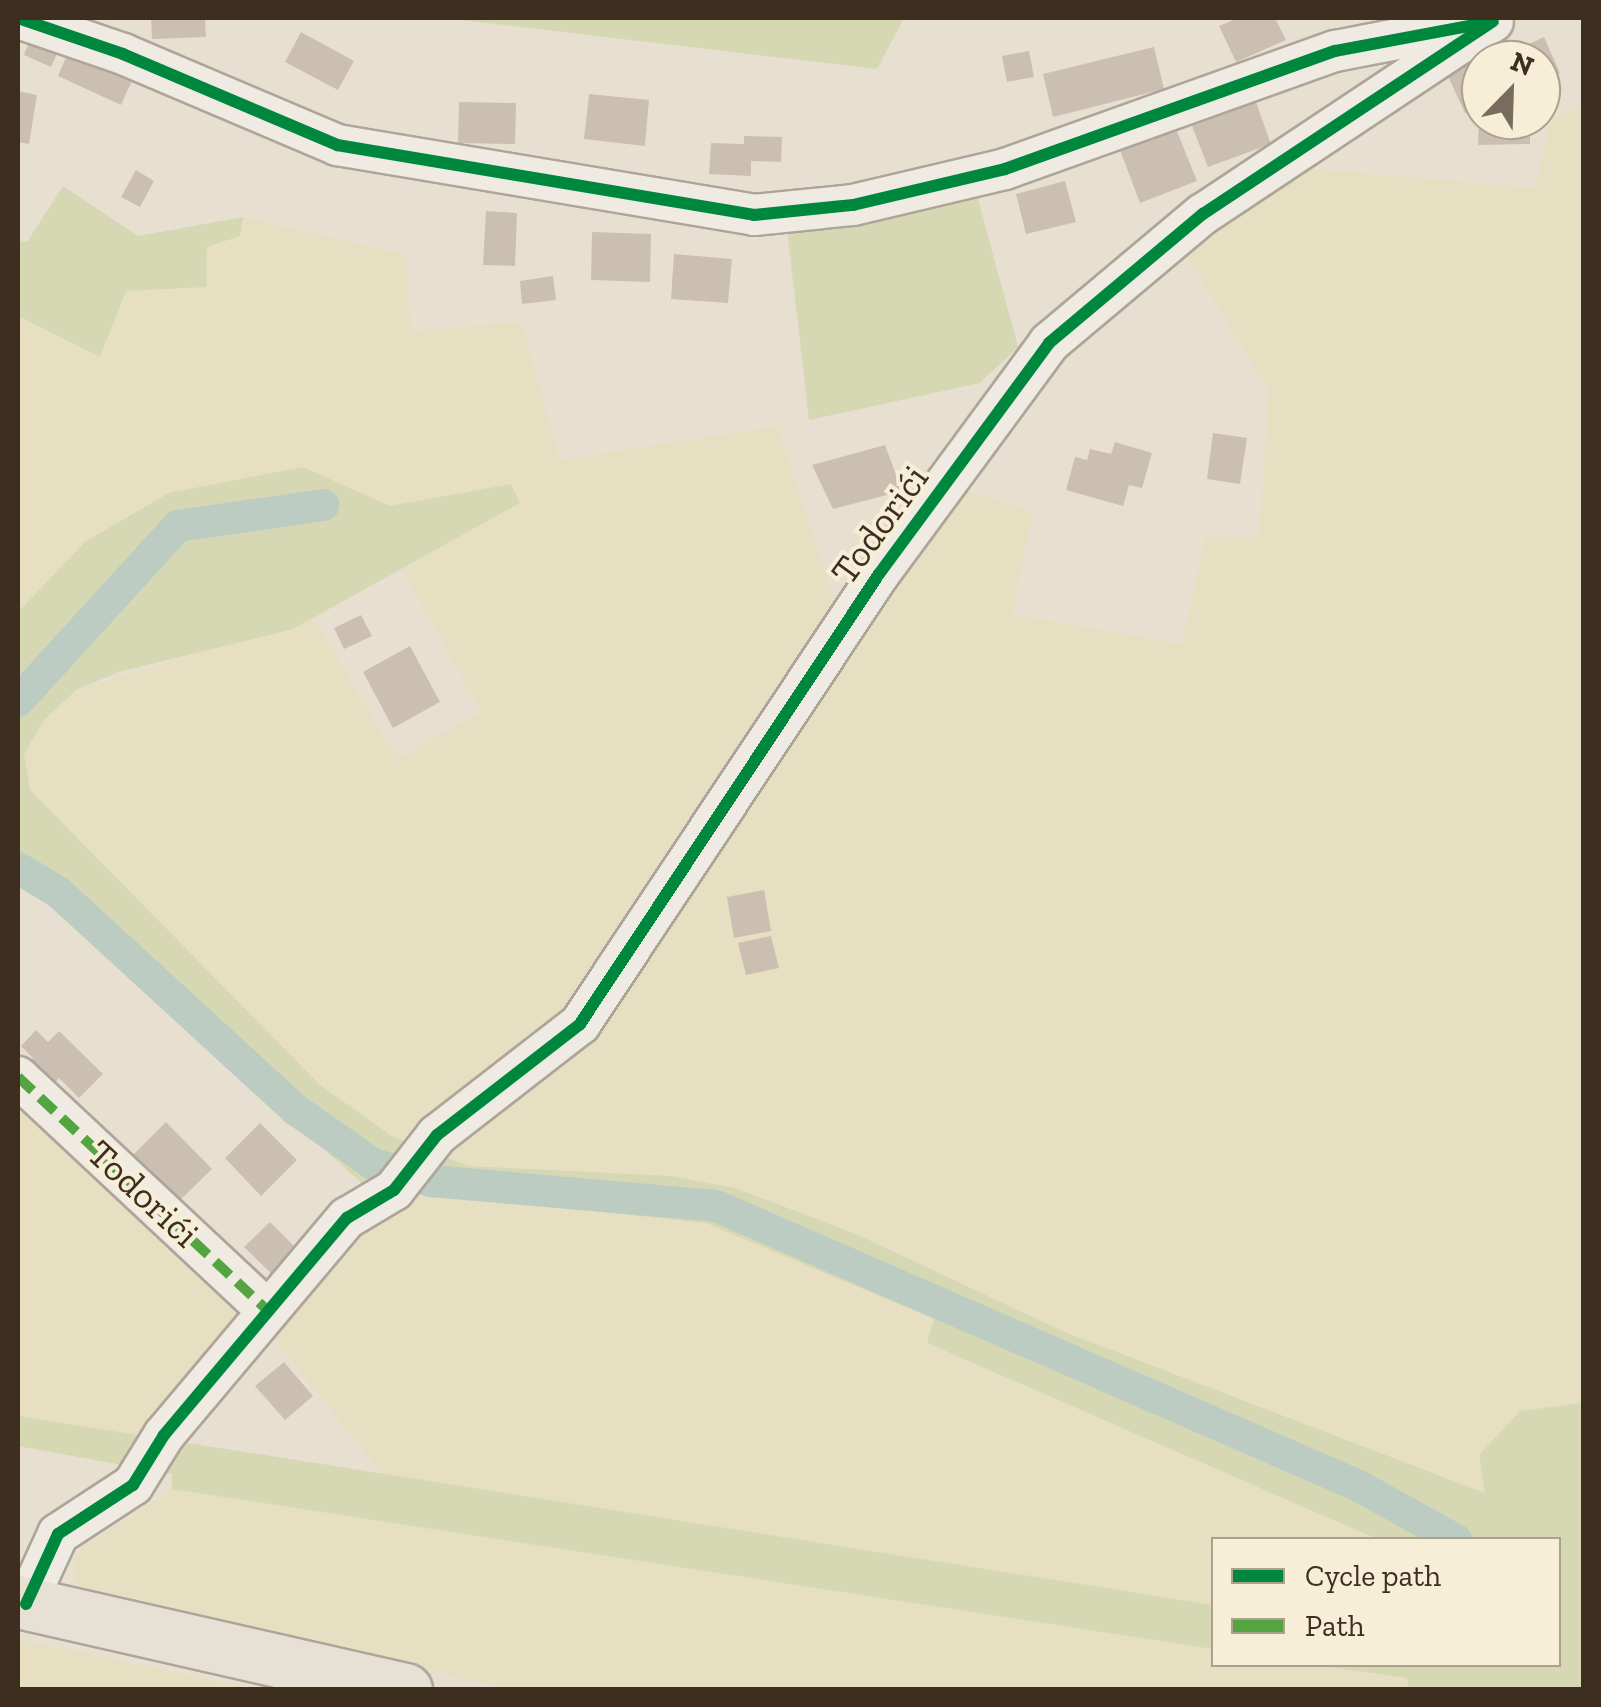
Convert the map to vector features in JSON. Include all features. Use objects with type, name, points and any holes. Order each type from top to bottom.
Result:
[{"type":"main road","points":[[22,1603],[406,1690]]},
{"type":"street","name":"Todorići","points":[[18,18],[124,54],[338,145],[754,216],[852,204],[1006,169],[1335,52],[1496,19]]},
{"type":"street","name":"Todorići","points":[[22,1603],[58,1534],[133,1485],[164,1435],[347,1218],[405,1175],[437,1136],[580,1024],[879,574],[1049,343],[1203,214],[1496,19]]},
{"type":"street","name":"Todorići","points":[[18,1077],[268,1311]]},
{"type":"shaded area","points":[[1583,106],[1583,1403],[1520,1411],[1486,1493],[1062,1331],[856,1234],[735,1188],[671,1176],[468,1166],[393,1137],[320,1085],[30,790],[24,754],[44,720],[76,690],[314,618],[397,759],[481,712],[402,569],[520,503],[511,485],[390,506],[303,467],[245,479],[18,612],[18,316],[100,357],[125,291],[206,286],[207,247],[240,236],[243,217],[406,255],[411,331],[521,322],[560,460],[777,426],[833,597],[845,606],[938,482],[1033,513],[1012,614],[1182,644],[1205,538],[1259,536],[1269,391],[1185,253],[1305,168],[1535,188],[1547,140],[1561,140],[1561,115]]},
{"type":"shaded area","points":[[18,1092],[252,1313],[366,1187],[706,1223],[934,1319],[927,1344],[1372,1537],[1211,1537],[1211,1605],[383,1475],[273,1338],[177,1442],[18,1416]]},
{"type":"shaded area","points":[[172,1489],[1211,1649],[1211,1667],[1336,1667],[1407,1678],[1409,1689],[507,1689],[75,1586],[74,1559],[83,1547]]},
{"type":"shaded area","points":[[18,1640],[32,1642],[256,1689],[18,1689]]},
{"type":"green space","points":[[445,18],[904,18],[877,69]]},
{"type":"green space","points":[[63,186],[138,236],[243,217],[240,236],[207,247],[206,287],[126,291],[100,357],[18,316],[18,240],[27,242]]},
{"type":"green space","points":[[976,191],[1018,347],[980,383],[809,420],[787,229]]},
{"type":"green space","points":[[303,467],[390,506],[511,484],[520,503],[293,629],[119,672],[76,690],[44,720],[24,754],[30,790],[320,1085],[393,1137],[468,1166],[671,1176],[735,1188],[856,1234],[1062,1331],[1485,1493],[1479,1455],[1520,1411],[1583,1403],[1583,1689],[1409,1689],[1407,1678],[1330,1667],[1561,1667],[1561,1537],[1372,1537],[927,1343],[934,1319],[706,1223],[366,1187],[53,904],[18,886],[18,612],[86,541],[169,493]]},
{"type":"green space","points":[[18,1416],[1211,1605],[1211,1649],[172,1489],[172,1474],[18,1446]]},
{"type":"building","points":[[151,18],[205,18],[206,37],[152,39]]},
{"type":"building","points":[[1238,18],[1275,18],[1286,40],[1236,62],[1219,26]]},
{"type":"building","points":[[301,32],[354,61],[338,90],[285,62]]},
{"type":"building","points":[[32,35],[60,47],[51,67],[24,55]]},
{"type":"building","points":[[71,45],[135,74],[121,105],[58,76]]},
{"type":"building","points":[[1154,47],[1164,89],[1053,117],[1043,74]]},
{"type":"building","points":[[1029,51],[1034,77],[1007,82],[1002,56]]},
{"type":"building","points":[[1461,65],[1461,104],[1446,72]]},
{"type":"building","points":[[18,91],[37,95],[29,144],[18,142]]},
{"type":"building","points":[[589,94],[649,100],[645,146],[584,139]]},
{"type":"building","points":[[459,102],[516,103],[515,144],[458,143]]},
{"type":"building","points":[[1256,102],[1271,144],[1208,167],[1192,126]]},
{"type":"building","points":[[1176,129],[1197,181],[1140,203],[1120,150]]},
{"type":"building","points":[[744,136],[782,137],[781,162],[751,161],[751,176],[709,174],[711,143],[744,144]]},
{"type":"building","points":[[1478,140],[1530,140],[1530,144],[1478,145]]},
{"type":"building","points":[[136,170],[154,181],[140,207],[121,197]]},
{"type":"building","points":[[1065,181],[1076,222],[1026,234],[1016,194]]},
{"type":"building","points":[[486,211],[517,213],[515,266],[483,265]]},
{"type":"building","points":[[592,232],[651,234],[650,282],[591,280]]},
{"type":"building","points":[[674,254],[732,259],[728,303],[671,299]]},
{"type":"building","points":[[553,276],[556,300],[522,304],[520,281]]},
{"type":"building","points":[[1213,433],[1247,438],[1240,484],[1207,479]]},
{"type":"building","points":[[1115,442],[1152,453],[1142,488],[1129,485],[1123,506],[1066,490],[1075,457],[1087,460],[1090,449],[1111,454]]},
{"type":"building","points":[[885,445],[902,491],[833,509],[812,465]]},
{"type":"building","points":[[361,615],[372,636],[344,649],[334,628]]},
{"type":"building","points":[[410,646],[440,702],[393,728],[363,672]]},
{"type":"building","points":[[764,890],[771,931],[734,938],[727,897]]},
{"type":"building","points":[[771,936],[779,968],[746,975],[738,943]]},
{"type":"building","points":[[36,1030],[48,1042],[59,1031],[103,1074],[79,1098],[59,1078],[49,1089],[25,1065],[33,1058],[21,1046]]},
{"type":"building","points":[[166,1122],[212,1169],[178,1202],[132,1156]]},
{"type":"building","points":[[260,1123],[297,1160],[261,1196],[225,1158]]},
{"type":"building","points":[[270,1222],[303,1255],[278,1280],[244,1247]]},
{"type":"building","points":[[284,1362],[313,1396],[285,1420],[255,1386]]},
{"type":"waterway","points":[[18,701],[178,526],[323,505]]},
{"type":"waterway","points":[[18,868],[58,892],[296,1110],[373,1164],[431,1181],[716,1206],[1359,1486],[1451,1537]]},
{"type":"marked path","points":[[18,1077],[268,1311]]},
{"type":"cycle path","points":[[18,18],[123,54],[337,145],[754,215],[853,205],[1005,169],[1335,51],[1479,24]]},
{"type":"cycle path","points":[[26,1604],[58,1534],[133,1485],[164,1435],[347,1218],[394,1190],[437,1135],[580,1024],[879,574],[1049,343],[1203,214],[1493,21]]}]
